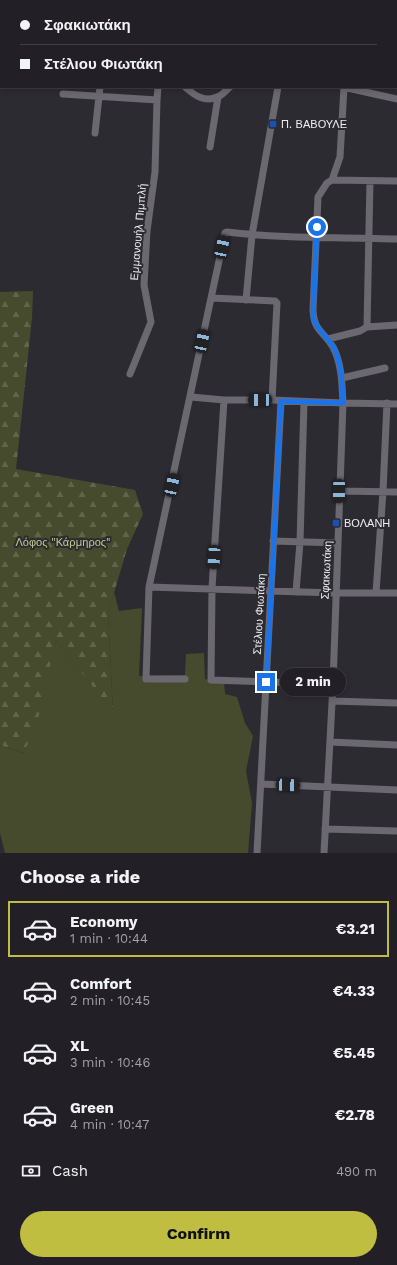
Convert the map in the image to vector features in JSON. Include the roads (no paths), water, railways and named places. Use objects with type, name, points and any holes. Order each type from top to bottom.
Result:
[{"type":"street","points":[[95,133],[100,88]]},
{"type":"street","name":"Εµµανουήλ Πιµπλή","points":[[130,374],[151,322],[144,285],[148,231],[155,172],[156,100],[158,88]]},
{"type":"street","points":[[186,88],[206,100],[219,97],[229,88]]},
{"type":"street","points":[[210,147],[219,97],[219,88]]},
{"type":"street","points":[[246,300],[252,235],[278,88]]},
{"type":"street","name":"Σφακιωτάκη","points":[[324,853],[333,684],[335,593],[343,403],[342,378],[337,356],[328,339],[314,323],[313,317],[318,197],[327,183],[332,180],[340,157],[344,88]]},
{"type":"street","points":[[348,88],[397,99]]},
{"type":"street","points":[[63,94],[156,100]]},
{"type":"street","points":[[332,180],[397,181]]},
{"type":"street","points":[[367,327],[370,181]]},
{"type":"street","points":[[185,679],[146,680],[149,588],[225,233],[317,238],[397,239]]},
{"type":"street","points":[[211,298],[277,303],[272,400]]},
{"type":"street","points":[[328,339],[360,331],[367,327],[397,325]]},
{"type":"street","points":[[342,378],[385,368]]},
{"type":"street","points":[[191,397],[224,400],[397,404]]},
{"type":"street","points":[[224,400],[212,588],[211,680],[333,684]]},
{"type":"street","name":"Στέλιου Φιωτάκη","points":[[257,853],[281,401]]},
{"type":"street","points":[[296,592],[300,542],[304,402]]},
{"type":"street","points":[[376,593],[387,403]]},
{"type":"street","points":[[339,491],[397,492]]},
{"type":"street","points":[[273,541],[338,543]]},
{"type":"street","points":[[149,588],[212,588],[272,592],[397,593]]},
{"type":"street","points":[[332,701],[397,703]]},
{"type":"street","points":[[330,742],[397,745]]},
{"type":"street","points":[[261,784],[397,790]]},
{"type":"street","points":[[325,829],[397,831]]},
{"type":"place","name":"Π. ΒΑΒΟΥΛΕ","points":[[273,124]]},
{"type":"place","name":"ΒΟΛΑΝΗ","points":[[336,523]]},
{"type":"park label","name":"Λόφος \"Κάρμηρος\"","points":[[63,542]]}]
